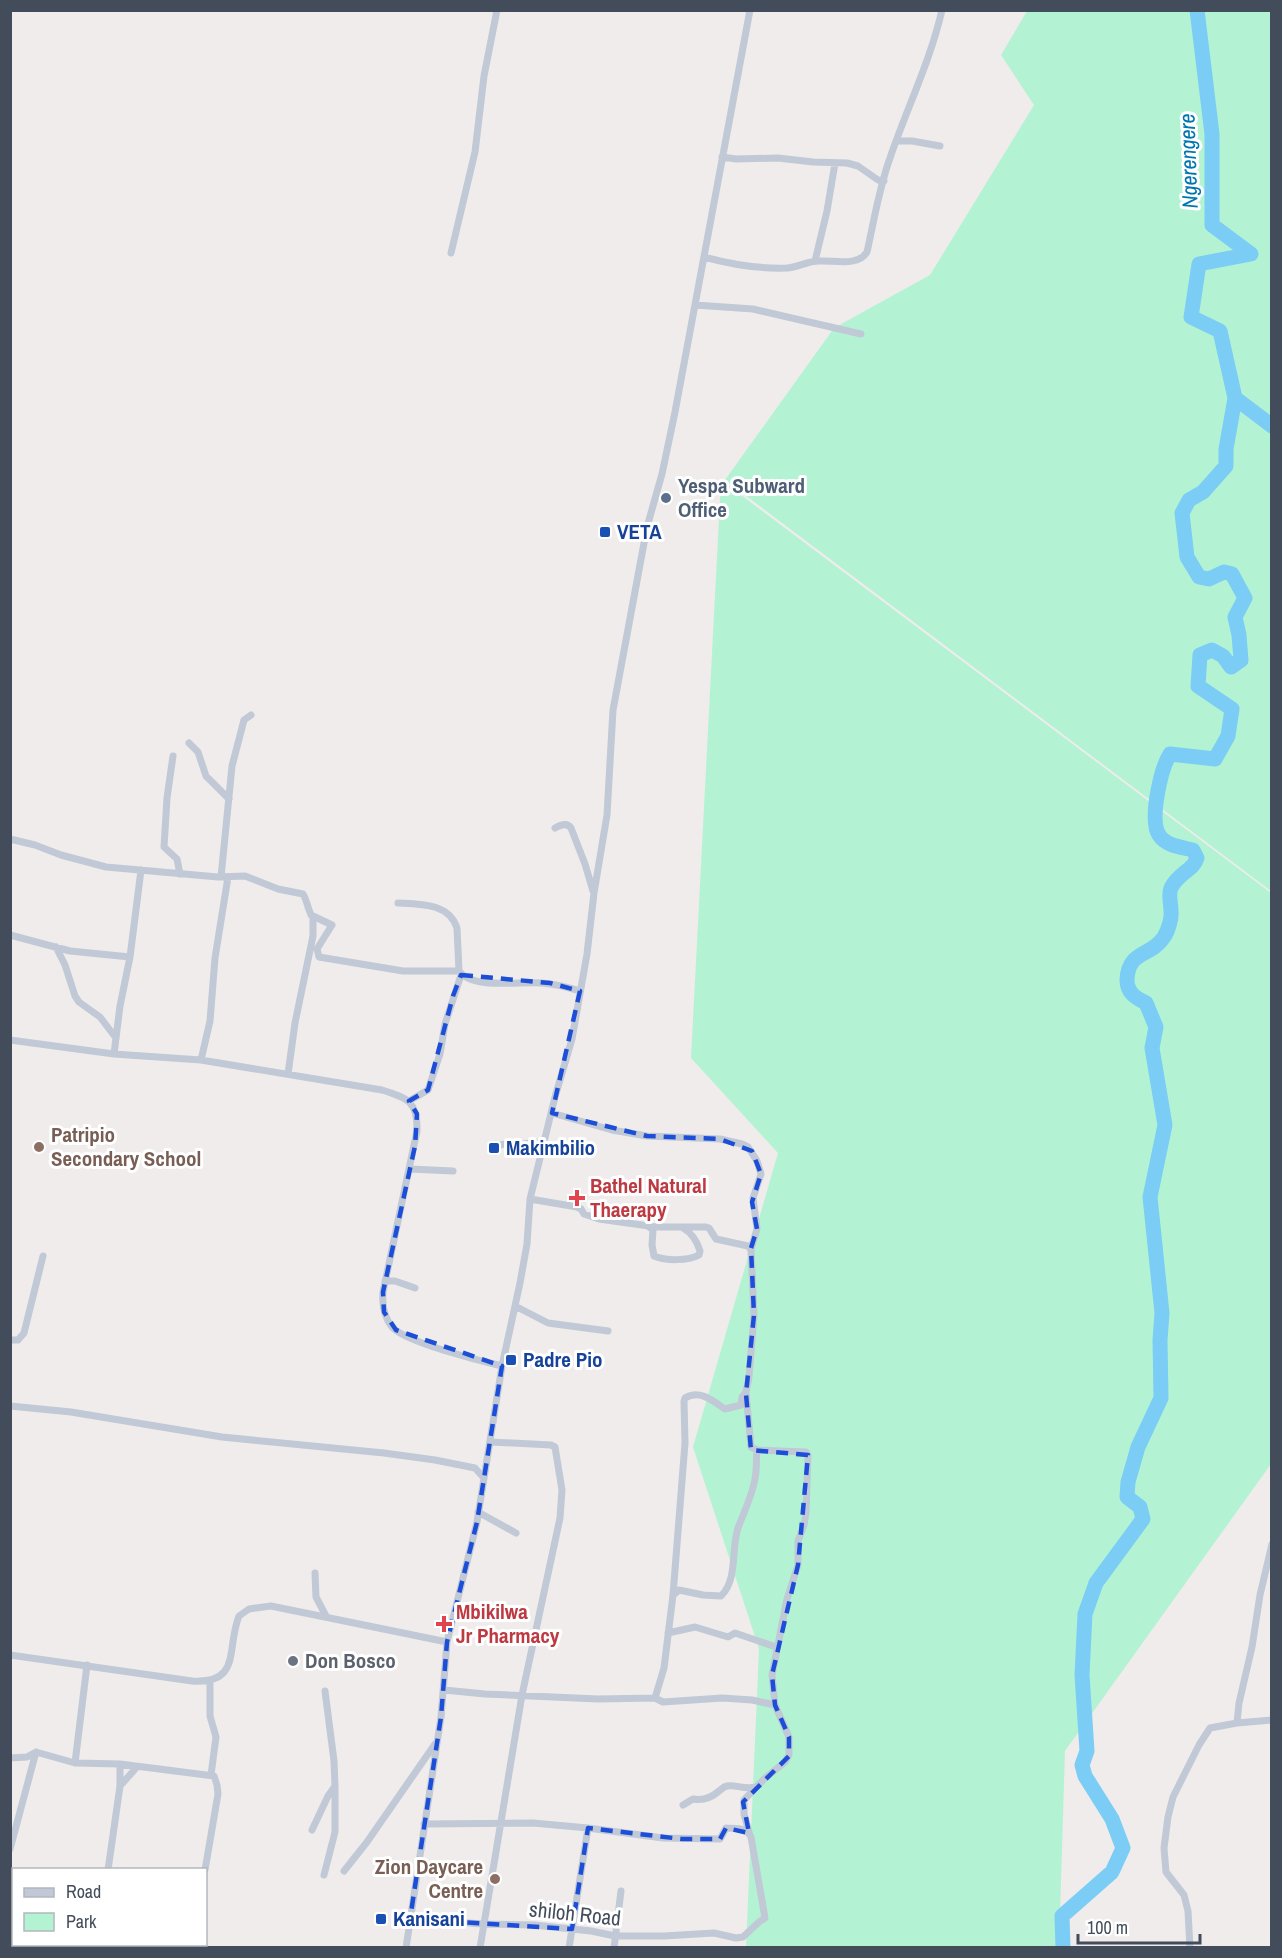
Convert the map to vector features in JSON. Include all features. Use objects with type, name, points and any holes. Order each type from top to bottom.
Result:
[{"type":"street","points":[[451,253],[475,152],[484,76],[497,10]]},
{"type":"street","points":[[406,1947],[444,1690],[447,1642],[475,1532],[502,1366],[527,1244],[530,1199],[572,1039],[607,815],[613,710],[647,527],[662,474],[750,10]]},
{"type":"street","points":[[704,257],[749,266],[788,268],[815,261],[856,261],[866,254],[896,141],[920,83],[937,34],[942,10]]},
{"type":"street","points":[[896,141],[912,141],[940,146]]},
{"type":"street","points":[[722,157],[778,158],[858,166],[878,180],[884,181]]},
{"type":"street","points":[[815,261],[835,163]]},
{"type":"street","points":[[695,305],[753,309],[861,334]]},
{"type":"street","points":[[201,1060],[210,1021],[225,877],[232,766],[244,720],[251,715]]},
{"type":"street","points":[[189,743],[198,752],[206,776],[229,799]]},
{"type":"street","points":[[173,756],[164,847],[177,859],[180,873]]},
{"type":"street","points":[[555,828],[567,825],[571,828],[594,893]]},
{"type":"street","points":[[10,839],[99,865],[252,878],[271,887],[303,894],[313,918],[313,936],[295,1023],[288,1074]]},
{"type":"street","points":[[114,1053],[130,957],[141,870]]},
{"type":"street","points":[[398,903],[429,905],[449,915],[457,928],[460,973],[445,1024],[440,1054],[428,1090],[409,1101]]},
{"type":"street","points":[[310,915],[332,925],[317,949],[318,957],[403,972],[460,973],[466,979],[473,981],[550,983],[580,991]]},
{"type":"street","points":[[10,935],[84,953],[130,957]]},
{"type":"street","points":[[56,947],[65,965],[75,996],[79,1002],[100,1017],[116,1038]]},
{"type":"street","points":[[10,1040],[114,1053],[201,1060],[382,1090],[409,1101],[416,1110],[415,1146],[385,1281],[382,1300],[384,1312],[396,1330],[447,1350],[502,1366]]},
{"type":"street","points":[[552,1113],[612,1130],[647,1136],[720,1139],[742,1144],[748,1147],[757,1161],[761,1174],[752,1202],[757,1229],[751,1249],[754,1316],[746,1393],[750,1445],[758,1450],[804,1452],[808,1455],[805,1520],[798,1541],[798,1565],[786,1599],[772,1675],[776,1705],[789,1737],[789,1755],[786,1761],[755,1787],[743,1803],[749,1833]]},
{"type":"street","points":[[491,1150],[504,1143],[521,1144],[544,1141]]},
{"type":"street","points":[[410,1169],[453,1170]]},
{"type":"street","points":[[530,1199],[577,1207],[584,1214],[599,1219],[656,1227],[706,1227],[716,1239],[748,1246],[751,1249]]},
{"type":"street","points":[[646,1225],[653,1230],[654,1256],[668,1260],[696,1257],[700,1252],[690,1232],[681,1227]]},
{"type":"street","points":[[10,1340],[18,1340],[24,1333],[43,1256]]},
{"type":"street","points":[[385,1281],[395,1281],[415,1288]]},
{"type":"street","points":[[515,1306],[548,1323],[608,1331]]},
{"type":"street","points":[[655,1698],[664,1668],[673,1595],[685,1443],[685,1398],[691,1395],[706,1396],[725,1409],[741,1405],[742,1397],[746,1393]]},
{"type":"street","points":[[10,1406],[71,1412],[222,1437],[435,1460],[475,1468],[483,1477]]},
{"type":"street","points":[[480,1947],[522,1695],[561,1513],[562,1490],[555,1447],[491,1442]]},
{"type":"street","points":[[673,1595],[679,1590],[720,1596],[725,1592],[731,1575],[737,1530],[755,1481],[758,1450]]},
{"type":"street","points":[[478,1512],[516,1533]]},
{"type":"street","points":[[1237,1723],[1239,1703],[1272,1544]]},
{"type":"street","points":[[315,1573],[316,1597],[326,1616]]},
{"type":"street","points":[[1263,1587],[1272,1588]]},
{"type":"street","points":[[10,1655],[192,1681],[210,1681],[219,1678],[225,1672],[230,1660],[239,1616],[249,1609],[271,1606],[447,1642]]},
{"type":"street","points":[[668,1633],[694,1628],[728,1637],[735,1633],[776,1647]]},
{"type":"street","points":[[75,1763],[87,1665]]},
{"type":"street","points":[[205,1868],[218,1794],[216,1781],[212,1775],[216,1737],[210,1716],[210,1681]]},
{"type":"street","points":[[444,1690],[598,1699],[655,1698],[663,1702],[722,1698],[752,1700],[776,1705]]},
{"type":"street","points":[[324,1875],[335,1832],[334,1761],[325,1691]]},
{"type":"street","points":[[1190,1947],[1188,1911],[1184,1895],[1166,1872],[1164,1848],[1173,1797],[1210,1728],[1272,1720]]},
{"type":"street","points":[[344,1870],[367,1842],[436,1742]]},
{"type":"street","points":[[10,1758],[27,1757],[36,1752],[75,1763],[120,1764],[136,1768],[212,1775]]},
{"type":"street","points":[[10,1849],[36,1752]]},
{"type":"street","points":[[108,1868],[120,1786],[120,1764]]},
{"type":"street","points":[[120,1786],[136,1768]]},
{"type":"street","points":[[312,1830],[335,1786]]},
{"type":"street","points":[[683,1805],[693,1799],[703,1801],[724,1786],[747,1789],[755,1787]]},
{"type":"street","points":[[10,1814],[15,1814],[20,1808]]},
{"type":"street","points":[[424,1824],[533,1823],[682,1839],[720,1839],[726,1828],[743,1829],[749,1833]]},
{"type":"street","points":[[569,1947],[588,1828]]},
{"type":"street","name":"shiloh Road","points":[[410,1919],[534,1925],[615,1936],[714,1934],[743,1937],[765,1918],[749,1833]]},
{"type":"street","points":[[614,1947],[621,1891]]},
{"type":"highlighted area","points":[[461,975],[550,983],[580,991],[552,1113],[647,1136],[720,1139],[752,1151],[761,1174],[752,1202],[757,1229],[751,1248],[754,1315],[746,1394],[751,1450],[808,1455],[798,1565],[772,1675],[775,1705],[789,1737],[789,1756],[743,1802],[749,1833],[726,1828],[720,1839],[682,1839],[588,1828],[572,1929],[410,1919],[441,1717],[447,1642],[477,1522],[502,1366],[396,1330],[384,1312],[383,1292],[415,1146],[417,1114],[409,1101],[428,1090],[453,996]]},
{"type":"green space","points":[[1027,11],[1271,11],[1271,891],[725,480],[834,328],[930,275],[1034,105],[1001,55]]},
{"type":"green space","points":[[721,480],[1271,893],[1271,1464],[1065,1751],[1059,1947],[746,1947],[759,1649],[693,1447],[778,1153],[691,1058]]},
{"type":"waterway","name":"Ngerengere","points":[[1197,10],[1212,134],[1212,225],[1251,254],[1199,264],[1191,317],[1220,331],[1235,398],[1272,426]]},
{"type":"waterway","points":[[1063,1948],[1062,1916],[1112,1872],[1123,1848],[1112,1819],[1085,1776],[1082,1765],[1087,1751],[1082,1675],[1085,1614],[1096,1583],[1143,1519],[1140,1507],[1127,1497],[1128,1482],[1138,1447],[1161,1398],[1162,1313],[1150,1197],[1165,1125],[1152,1048],[1156,1027],[1146,1003],[1130,992],[1127,980],[1131,963],[1159,943],[1165,934],[1171,917],[1171,888],[1193,866],[1197,858],[1193,850],[1166,842],[1156,828],[1157,794],[1167,761],[1170,754],[1215,759],[1228,736],[1232,709],[1198,686],[1200,655],[1212,650],[1223,656],[1231,667],[1241,660],[1235,617],[1245,598],[1232,574],[1224,572],[1209,579],[1199,577],[1187,557],[1182,513],[1189,500],[1203,492],[1226,466],[1226,449],[1235,398]]},
{"type":"place","name":"Yespa Subward Office","points":[[666,498]]},
{"type":"place","name":"VETA","points":[[605,532]]},
{"type":"place","name":"Patripio Secondary School","points":[[39,1147]]},
{"type":"place","name":"Makimbilio","points":[[494,1148]]},
{"type":"place","name":"Bathel Natural Thaerapy","points":[[577,1198]]},
{"type":"place","name":"Padre Pio","points":[[511,1360]]},
{"type":"place","name":"Mbikilwa Jr Pharmacy","points":[[444,1624]]},
{"type":"place","name":"Don Bosco","points":[[293,1661]]},
{"type":"place","name":"Zion Daycare Centre","points":[[495,1879]]},
{"type":"place","name":"Kanisani","points":[[381,1919]]}]
